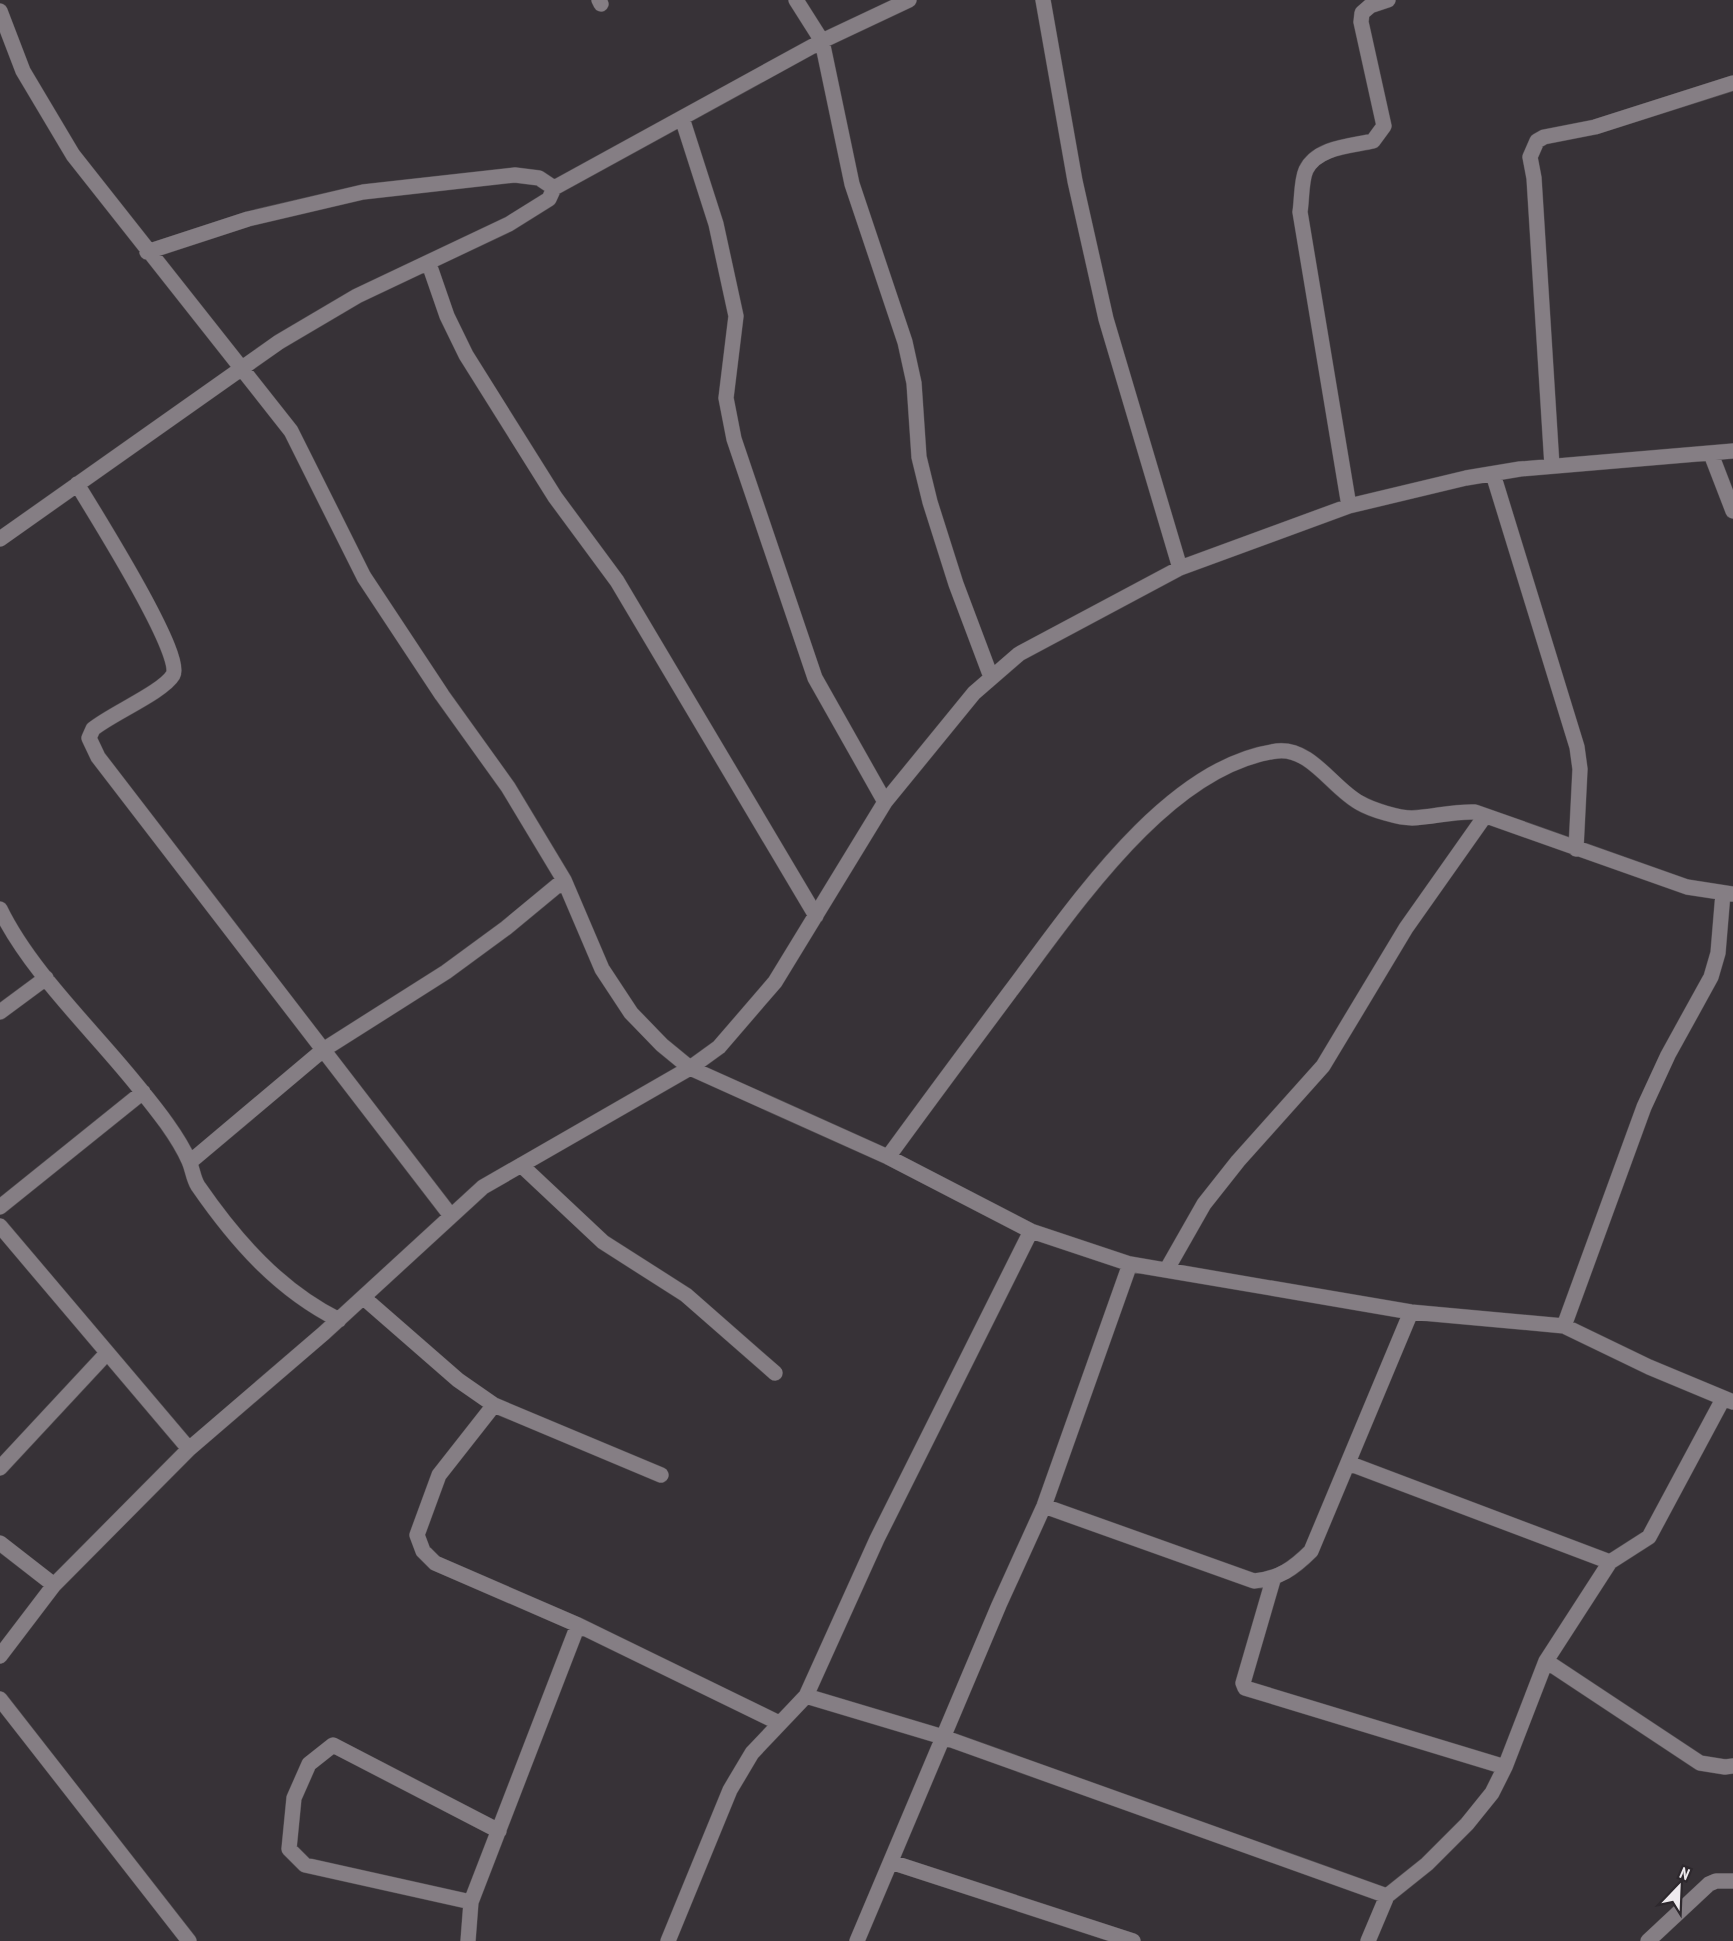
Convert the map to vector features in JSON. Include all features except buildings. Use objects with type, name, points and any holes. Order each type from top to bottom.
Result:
[{"type":"street","points":[[796,0],[822,41],[852,184],[905,342],[914,383],[919,457],[930,502],[956,584],[991,677]]},
{"type":"street","points":[[0,539],[279,342],[357,296],[429,264],[509,224],[549,199],[554,188],[822,41],[909,0]]},
{"type":"street","points":[[1042,0],[1075,181],[1106,319],[1180,568]]},
{"type":"street","points":[[1349,506],[1300,212],[1305,171],[1310,164],[1328,151],[1373,141],[1384,126],[1361,22],[1362,13],[1370,6],[1388,0]]},
{"type":"street","points":[[0,11],[23,71],[73,155],[147,252],[242,367],[291,431],[364,577],[442,695],[508,787],[564,879],[602,969],[631,1013],[662,1046],[690,1068],[888,1157],[1031,1231],[1130,1264],[1411,1312],[1564,1326],[1648,1367],[1728,1400],[1649,1537],[1610,1562],[1546,1661],[1505,1767],[1492,1793],[1467,1824],[1427,1864],[1387,1896],[1368,1941]]},
{"type":"street","points":[[1552,466],[1534,178],[1530,157],[1533,148],[1537,141],[1553,133],[1595,127],[1733,83]]},
{"type":"street","points":[[682,118],[716,224],[736,316],[726,398],[734,439],[815,678],[885,802]]},
{"type":"street","points":[[147,252],[248,219],[363,192],[515,175],[539,178],[554,188]]},
{"type":"street","points":[[429,264],[447,316],[466,355],[555,496],[617,581],[816,916]]},
{"type":"street","points":[[0,1656],[54,1585],[189,1449],[364,1298],[483,1187],[690,1068],[719,1047],[775,982],[885,802],[960,710],[991,677],[1019,654],[1180,568],[1349,506],[1493,474],[1552,466],[1733,451]]},
{"type":"street","points":[[1711,454],[1733,511]]},
{"type":"street","points":[[1493,474],[1577,747],[1580,769],[1576,849]]},
{"type":"street","points":[[77,484],[158,621],[176,666],[174,675],[162,686],[93,729],[89,738],[98,758],[451,1216]]},
{"type":"street","points":[[888,1157],[1103,868],[1156,817],[1188,791],[1228,767],[1278,751],[1294,753],[1307,759],[1361,804],[1410,818],[1458,811],[1485,816],[1687,887],[1728,893],[1718,953],[1711,977],[1668,1055],[1644,1107],[1564,1326]]},
{"type":"street","points":[[1167,1269],[1203,1204],[1238,1161],[1323,1066],[1406,928],[1485,816]]},
{"type":"street","points":[[190,1162],[323,1050],[446,972],[506,928],[564,879]]},
{"type":"street","points":[[0,909],[7,924],[46,978],[143,1092],[190,1162],[198,1185],[255,1259],[284,1286],[313,1307],[339,1320]]},
{"type":"street","points":[[0,1012],[46,978]]},
{"type":"street","points":[[0,1207],[143,1092]]},
{"type":"street","points":[[521,1165],[603,1242],[686,1295],[775,1373]]},
{"type":"street","points":[[0,1226],[189,1449]]},
{"type":"street","points":[[669,1941],[730,1790],[752,1753],[807,1696],[878,1539],[1031,1231]]},
{"type":"street","points":[[857,1941],[1044,1506],[1130,1264]]},
{"type":"street","points":[[364,1298],[458,1380],[494,1406],[661,1475]]},
{"type":"street","points":[[1044,1506],[1254,1581],[1273,1580],[1296,1566],[1311,1551],[1411,1312]]},
{"type":"street","points":[[0,1468],[107,1353]]},
{"type":"street","points":[[494,1406],[439,1475],[417,1535],[423,1551],[435,1563],[578,1625],[779,1723]]},
{"type":"street","points":[[1348,1462],[1610,1562]]},
{"type":"street","points":[[0,1543],[54,1585]]},
{"type":"street","points":[[1273,1580],[1242,1683],[1245,1688],[1505,1767]]},
{"type":"street","points":[[468,1941],[471,1902],[578,1625]]},
{"type":"street","points":[[1546,1661],[1700,1763],[1733,1766]]},
{"type":"street","points":[[807,1696],[943,1737],[1387,1896]]},
{"type":"street","points":[[0,1700],[189,1941]]},
{"type":"street","points":[[471,1902],[305,1866],[289,1849],[294,1798],[309,1764],[333,1745],[499,1831]]},
{"type":"street","points":[[891,1862],[1132,1941]]},
{"type":"street","points":[[1648,1941],[1709,1884],[1716,1881],[1733,1881]]}]
